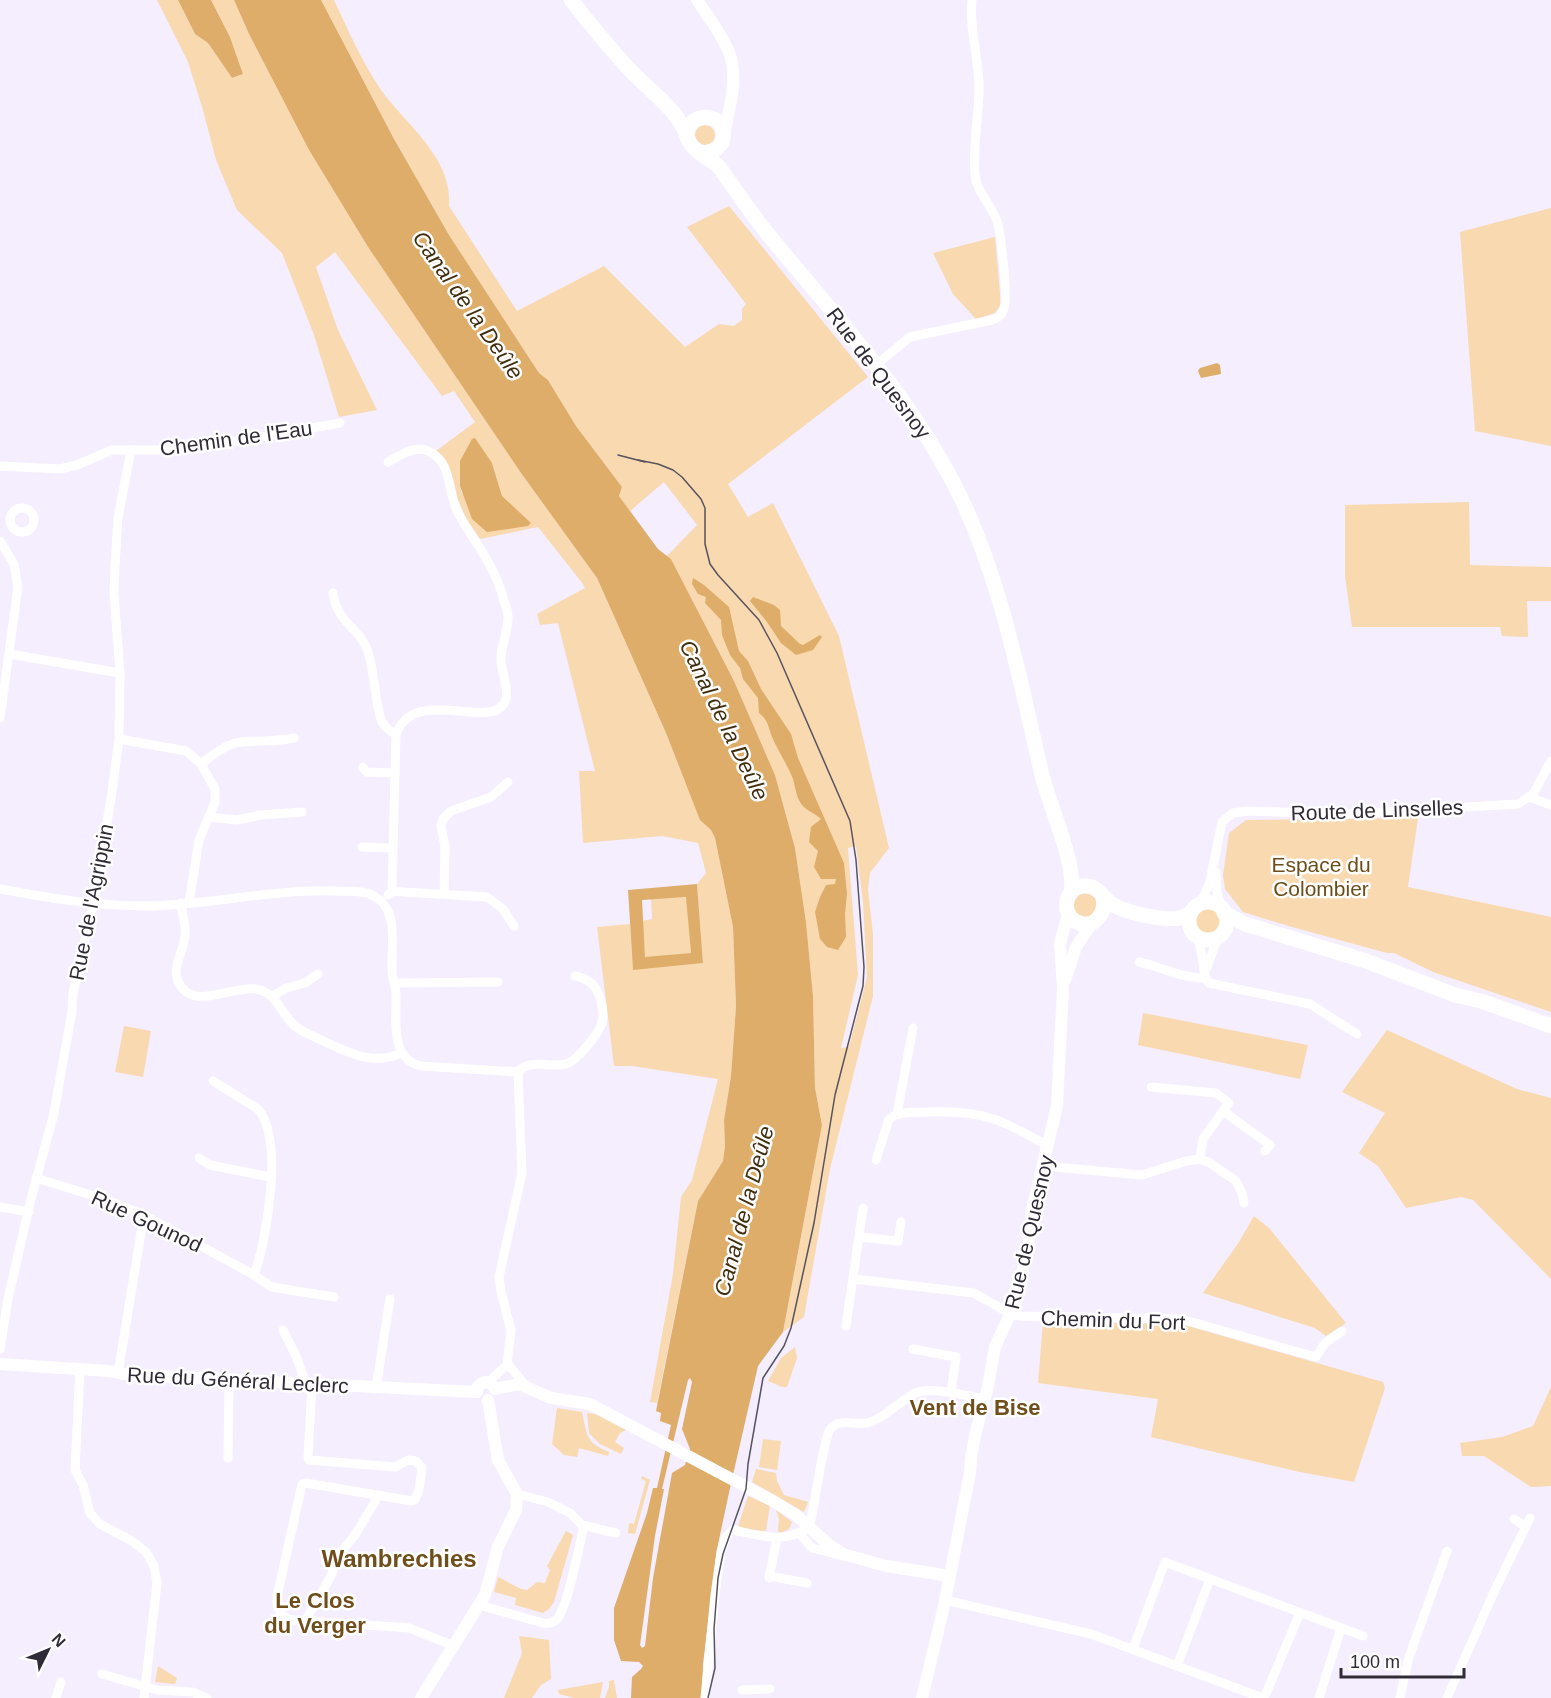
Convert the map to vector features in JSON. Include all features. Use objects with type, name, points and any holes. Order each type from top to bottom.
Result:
[{"type":"main road","points":[[571,0],[630,70],[659,97],[682,125],[693,148],[699,152],[712,152],[718,147],[723,138],[722,128],[718,122],[688,115],[659,97]]},
{"type":"main road","points":[[688,139],[690,126],[704,117]]},
{"type":"main road","name":"Rue de Quesnoy","points":[[723,138],[722,152],[727,168],[747,206]]},
{"type":"main road","name":"Rue de Quesnoy","points":[[699,152],[715,163],[767,234],[896,390],[934,449],[957,491],[981,545],[1006,620],[1042,778],[1069,863],[1071,893]]},
{"type":"main road","name":"Rue de Quesnoy","points":[[1049,800],[1079,871],[1097,891]]},
{"type":"main road","points":[[1307,944],[1241,932],[1220,935],[1208,940],[1179,928],[1122,918],[1084,924],[1077,922],[1068,913],[1067,902],[1071,893],[1080,886],[1097,891],[1116,907],[1149,916],[1176,919],[1208,903],[1240,922],[1366,961],[1387,963],[1551,1026]]},
{"type":"main road","points":[[1095,921],[1105,906],[1097,891]]},
{"type":"main road","points":[[1194,909],[1189,922],[1195,935]]},
{"type":"main road","points":[[1220,935],[1226,925],[1223,910]]},
{"type":"street","points":[[697,0],[728,51],[733,79],[732,99],[723,138]]},
{"type":"street","points":[[876,364],[910,337],[992,320],[1000,316],[1004,308],[999,231],[976,178],[979,86],[972,0]]},
{"type":"street","points":[[704,117],[715,113],[724,104],[733,79]]},
{"type":"street","name":"Chemin de l'Eau","points":[[0,466],[60,469],[77,465],[112,450],[178,448],[234,442],[340,423]]},
{"type":"street","points":[[382,902],[392,891],[396,735],[404,721],[421,711],[488,713],[501,707],[507,697],[501,656],[508,619],[502,594],[492,568],[454,506],[442,462],[430,452],[421,449],[412,450],[388,462]]},
{"type":"street","name":"Rue de l'Agrippin","points":[[0,1349],[8,1299],[36,1178],[54,1113],[72,1011],[73,993],[93,903],[119,739],[120,673],[114,593],[115,566],[118,518],[131,450]]},
{"type":"street","points":[[0,718],[18,580],[11,557],[0,541],[13,528]]},
{"type":"street","points":[[333,592],[335,607],[340,616],[366,647],[382,721],[387,729],[396,735]]},
{"type":"street","points":[[9,654],[120,673]]},
{"type":"street","points":[[201,764],[226,747],[237,743],[294,738]]},
{"type":"street","points":[[119,739],[178,748],[194,756],[212,783],[216,795],[199,840],[185,903],[185,933],[176,969],[183,989],[200,998],[230,991],[250,989],[263,991],[273,996],[295,1026],[346,1051],[364,1058],[375,1059],[387,1059],[401,1053]]},
{"type":"street","points":[[1551,761],[1529,797],[1551,805]]},
{"type":"street","points":[[363,767],[366,772],[394,773]]},
{"type":"street","points":[[444,894],[445,847],[442,819],[451,812],[491,797],[508,782]]},
{"type":"street","name":"Route de Linselles","points":[[1194,909],[1208,887],[1216,860],[1222,822],[1229,815],[1238,812],[1347,814],[1512,805],[1529,797]]},
{"type":"street","points":[[209,817],[237,820],[261,815],[302,812]]},
{"type":"street","points":[[363,847],[392,848]]},
{"type":"street","name":"Route de Linselles","points":[[1216,860],[1217,892],[1223,910]]},
{"type":"street","points":[[0,889],[56,899],[142,906],[265,894],[317,891],[366,893],[382,902],[391,918],[397,1039],[401,1053],[412,1063],[421,1066],[518,1072],[525,1066],[563,1065],[573,1061],[601,1026],[603,1013],[599,993],[591,982],[584,977],[575,976]]},
{"type":"street","points":[[392,891],[488,897],[503,909],[514,926]]},
{"type":"street","name":"Rue de Quesnoy","points":[[922,1698],[950,1576],[970,1473],[970,1458],[995,1347],[1018,1297],[1031,1228],[1032,1210],[1058,1100],[1063,989],[1060,944],[1068,913]]},
{"type":"street","name":"Rue de Quesnoy","points":[[1063,989],[1072,956],[1082,936],[1095,921]]},
{"type":"street","points":[[1195,935],[1201,945],[1207,982],[1215,986],[1310,1004],[1357,1034]]},
{"type":"street","points":[[1205,975],[1220,935]]},
{"type":"street","points":[[1138,962],[1169,972],[1205,975]]},
{"type":"street","points":[[273,996],[286,988],[305,983],[318,974]]},
{"type":"street","points":[[394,983],[498,982]]},
{"type":"street","points":[[876,1160],[888,1122],[897,1114],[914,1028]]},
{"type":"street","points":[[421,1698],[487,1590],[498,1547],[516,1510],[517,1494],[501,1468],[490,1390],[508,1364],[511,1330],[499,1277],[522,1173],[518,1072]]},
{"type":"street","points":[[213,1081],[249,1102],[263,1116],[270,1137],[270,1177],[265,1232],[261,1255],[254,1275]]},
{"type":"street","points":[[1151,1087],[1216,1093],[1229,1103],[1203,1139],[1200,1159]]},
{"type":"street","points":[[897,1114],[945,1111],[977,1114],[1015,1126],[1048,1146]]},
{"type":"street","points":[[1223,1111],[1270,1145],[1265,1151]]},
{"type":"street","points":[[199,1158],[210,1165],[270,1177]]},
{"type":"street","points":[[1043,1166],[1142,1175],[1200,1159],[1210,1163],[1236,1181],[1240,1186],[1244,1203]]},
{"type":"street","name":"Rue Gounod","points":[[36,1178],[104,1199],[144,1215],[254,1275],[268,1286],[334,1297]]},
{"type":"street","points":[[0,1207],[29,1212]]},
{"type":"street","points":[[846,1326],[863,1209]]},
{"type":"street","points":[[117,1373],[144,1215]]},
{"type":"street","points":[[859,1237],[898,1241],[901,1222]]},
{"type":"street","points":[[854,1279],[974,1293],[1011,1314]]},
{"type":"street","points":[[376,1388],[390,1299]]},
{"type":"street","name":"Chemin du Fort","points":[[1011,1314],[1181,1319],[1316,1358],[1325,1343],[1342,1331]]},
{"type":"street","points":[[284,1330],[309,1384],[308,1458],[310,1461],[392,1467],[399,1466],[408,1460],[420,1463],[422,1468],[419,1490],[415,1500],[412,1501],[302,1484],[277,1603],[278,1610],[284,1617],[305,1621],[410,1628],[454,1646]]},
{"type":"street","points":[[913,1349],[956,1357],[951,1393]]},
{"type":"street","name":"Rue du Général Leclerc","points":[[0,1364],[229,1381],[477,1392],[480,1398],[490,1390]]},
{"type":"street","points":[[508,1364],[526,1386]]},
{"type":"street","points":[[80,1369],[75,1470],[83,1485],[90,1513],[100,1524],[139,1546],[150,1558],[155,1573],[156,1583],[144,1698]]},
{"type":"street","points":[[228,1458],[229,1381]]},
{"type":"street","points":[[490,1390],[514,1384],[526,1386],[551,1398],[590,1404],[788,1509],[804,1530],[851,1557],[886,1566],[950,1576]]},
{"type":"street","points":[[705,1698],[712,1616],[726,1537],[733,1530],[785,1538],[804,1530],[817,1497],[825,1441],[831,1427],[840,1423],[872,1422],[917,1392],[927,1390],[985,1399]]},
{"type":"street","points":[[517,1494],[534,1497],[557,1506],[576,1518],[583,1527],[616,1533]]},
{"type":"street","points":[[305,1621],[331,1576],[341,1552],[356,1534],[379,1496]]},
{"type":"street","points":[[1447,1698],[1528,1522],[1514,1520]]},
{"type":"street","points":[[479,1605],[548,1624],[556,1619],[563,1606],[583,1527]]},
{"type":"street","points":[[777,1538],[769,1577],[807,1583]]},
{"type":"street","points":[[1400,1698],[1408,1660],[1447,1551]]},
{"type":"street","points":[[1132,1649],[1165,1562],[1363,1635]]},
{"type":"street","points":[[1177,1666],[1210,1579]]},
{"type":"street","points":[[945,1600],[1068,1627],[1264,1698],[1300,1613]]},
{"type":"street","points":[[1319,1698],[1341,1628]]},
{"type":"street","points":[[102,1674],[145,1687],[192,1692],[207,1698]]},
{"type":"street","points":[[56,1698],[61,1682]]},
{"type":"street","points":[[742,1690],[770,1689]]},
{"type":"green space","points":[[157,0],[178,0],[195,34],[208,43],[232,78],[243,74],[230,37],[211,0],[234,0],[309,150],[368,247],[521,473],[597,578],[666,733],[700,819],[711,830],[715,838],[733,927],[736,1006],[731,1076],[724,1120],[725,1146],[723,1161],[698,1201],[657,1403],[650,1402],[673,1274],[681,1197],[692,1180],[718,1079],[632,1066],[614,1066],[597,927],[630,924],[633,969],[703,963],[697,884],[706,873],[698,843],[662,836],[583,843],[579,771],[595,771],[558,623],[540,625],[537,614],[585,588],[583,584],[538,527],[480,539],[466,518],[436,451],[475,422],[454,391],[442,396],[335,252],[316,267],[338,330],[377,410],[339,417],[314,335],[282,253],[237,210],[216,160],[188,62]],"holes":[[[460,461],[492,463],[502,496],[462,494]]]},
{"type":"green space","points":[[321,0],[334,0],[361,57],[381,90],[436,157],[444,173],[449,206],[517,311],[604,266],[685,347],[719,324],[734,326],[742,320],[742,309],[746,304],[687,227],[729,206],[868,377],[728,484],[748,517],[773,503],[839,636],[889,848],[870,873],[868,889],[873,934],[873,996],[830,1169],[804,1317],[783,1332],[822,1125],[815,1088],[813,995],[806,922],[795,848],[775,775],[734,681],[671,559],[667,556],[697,525],[664,482],[630,511],[619,496],[622,487],[576,426],[548,380],[539,373],[449,235],[394,139]],"holes":[[[856,846],[863,902],[867,977],[849,1047],[841,1048],[858,975],[848,848]]]},
{"type":"green space","points":[[701,125],[709,125],[715,131],[715,139],[709,145],[701,145],[695,139],[695,131]]},
{"type":"green space","points":[[1551,208],[1551,446],[1475,431],[1460,232]]},
{"type":"green space","points":[[995,237],[1001,304],[995,313],[976,319],[953,294],[933,253]]},
{"type":"green space","points":[[1469,502],[1470,565],[1551,567],[1551,601],[1527,601],[1528,637],[1502,636],[1500,627],[1352,627],[1345,576],[1345,505]]},
{"type":"green space","name":"Espace du Colombier","points":[[1418,818],[1408,887],[1551,917],[1551,1012],[1433,972],[1394,953],[1387,953],[1243,912],[1225,889],[1223,875],[1229,833],[1246,820]]},
{"type":"green space","points":[[1083,891],[1094,895],[1099,903],[1091,917],[1081,917],[1074,911],[1073,901]]},
{"type":"green space","points":[[687,897],[691,953],[645,958],[642,921],[652,919],[651,899]]},
{"type":"green space","points":[[1208,908],[1217,912],[1221,921],[1217,930],[1208,934],[1199,930],[1195,921],[1199,912]]},
{"type":"green space","points":[[1143,1013],[1308,1045],[1300,1079],[1138,1045]]},
{"type":"green space","points":[[124,1026],[151,1031],[143,1077],[115,1072]]},
{"type":"green space","points":[[1387,1030],[1517,1089],[1551,1098],[1551,1279],[1473,1200],[1461,1197],[1406,1208],[1378,1166],[1359,1153],[1385,1113],[1342,1092]]},
{"type":"green space","points":[[1254,1216],[1269,1228],[1346,1323],[1326,1336],[1315,1328],[1203,1293],[1239,1242]]},
{"type":"green space","points":[[1043,1322],[1181,1324],[1383,1382],[1385,1388],[1354,1482],[1300,1472],[1151,1437],[1158,1399],[1038,1383]]},
{"type":"green space","points":[[795,1347],[797,1358],[787,1387],[768,1381],[781,1358]]},
{"type":"green space","points":[[1551,1387],[1551,1486],[1531,1487],[1484,1456],[1462,1456],[1460,1443],[1502,1437],[1533,1426]]},
{"type":"green space","points":[[557,1408],[582,1412],[588,1437],[595,1445],[609,1452],[608,1456],[579,1448],[577,1457],[564,1455],[552,1444]]},
{"type":"green space","points":[[587,1413],[595,1414],[626,1430],[620,1433],[615,1442],[624,1448],[621,1454],[600,1444],[589,1433]]},
{"type":"green space","points":[[763,1439],[781,1441],[777,1470],[759,1467]]},
{"type":"green space","points":[[756,1469],[776,1473],[784,1495],[808,1502],[804,1512],[752,1482]]},
{"type":"green space","points":[[642,1476],[650,1480],[635,1534],[628,1533],[629,1523],[634,1524],[646,1481],[641,1479]]},
{"type":"green space","points":[[748,1496],[770,1506],[766,1531],[740,1530],[738,1526]]},
{"type":"green space","points":[[776,1510],[792,1522],[789,1529],[780,1533],[778,1531],[779,1519]]},
{"type":"green space","points":[[566,1531],[573,1535],[554,1602],[549,1609],[543,1613],[515,1605],[516,1598],[494,1592],[498,1577],[527,1590],[537,1582],[545,1583],[550,1570],[547,1566]]},
{"type":"green space","points":[[519,1636],[549,1640],[551,1679],[541,1685],[532,1698],[504,1698],[522,1653]]},
{"type":"green space","points":[[158,1666],[177,1678],[175,1684],[155,1682]]},
{"type":"green space","points":[[614,1680],[617,1698],[605,1698],[609,1681]]},
{"type":"green space","points":[[603,1682],[600,1698],[574,1698],[559,1694],[558,1690]]},
{"type":"water","points":[[178,0],[211,0],[230,37],[243,74],[232,78],[208,43],[195,34]]},
{"type":"water","name":"Canal de la Deûle","points":[[234,0],[321,0],[394,139],[449,235],[539,373],[548,380],[576,426],[622,487],[619,496],[658,549],[671,559],[734,681],[775,775],[795,848],[806,922],[813,996],[815,1088],[822,1125],[783,1332],[758,1366],[717,1549],[703,1664],[702,1698],[631,1698],[632,1677],[643,1666],[639,1662],[621,1661],[614,1640],[614,1608],[647,1513],[653,1488],[657,1488],[671,1425],[660,1421],[661,1413],[656,1411],[698,1201],[723,1161],[725,1146],[724,1120],[731,1076],[736,1006],[733,927],[715,838],[711,830],[700,820],[666,733],[597,578],[521,473],[368,247],[309,150]],"holes":[[[690,1378],[692,1382],[682,1429],[690,1449],[685,1465],[672,1473],[653,1578],[645,1646],[642,1648],[640,1645],[664,1489],[662,1489],[688,1380]]]},
{"type":"water","points":[[1217,363],[1220,365],[1221,374],[1201,378],[1198,371],[1200,368]]},
{"type":"water","points":[[475,438],[492,463],[502,496],[531,523],[528,526],[487,532],[472,519],[460,486],[460,461],[472,439]]},
{"type":"water","points":[[693,578],[729,607],[739,651],[748,661],[761,689],[791,734],[798,758],[844,863],[847,894],[846,937],[838,950],[827,947],[820,939],[815,912],[826,885],[835,884],[836,879],[821,879],[814,867],[818,851],[809,842],[811,827],[821,819],[800,802],[791,773],[774,742],[766,721],[759,713],[758,698],[743,679],[740,668],[730,655],[722,635],[721,620],[705,603],[706,597],[698,594],[692,584]]},
{"type":"water","points":[[753,597],[774,605],[780,610],[781,626],[800,644],[803,645],[820,635],[822,637],[813,650],[796,655],[781,643],[750,601]]},
{"type":"water","points":[[697,884],[703,963],[633,970],[628,890]],"holes":[[[686,897],[691,953],[645,957],[642,900]]]},
{"type":"tram line","points":[[618,455],[645,462]]},
{"type":"tram line","points":[[638,460],[673,470],[701,499],[705,508],[705,544],[710,564],[759,620],[777,653],[850,821],[856,860],[864,967],[863,986],[835,1095],[814,1223],[791,1328],[784,1346],[763,1378],[748,1464],[746,1489],[723,1554],[718,1578],[714,1629],[715,1668],[708,1698]]},
{"type":"district","name":"Vent de Bise","points":[[975,1407]]},
{"type":"district","name":"Wambrechies","points":[[399,1558]]},
{"type":"district","name":"Le Clos du Verger","points":[[315,1613]]}]
